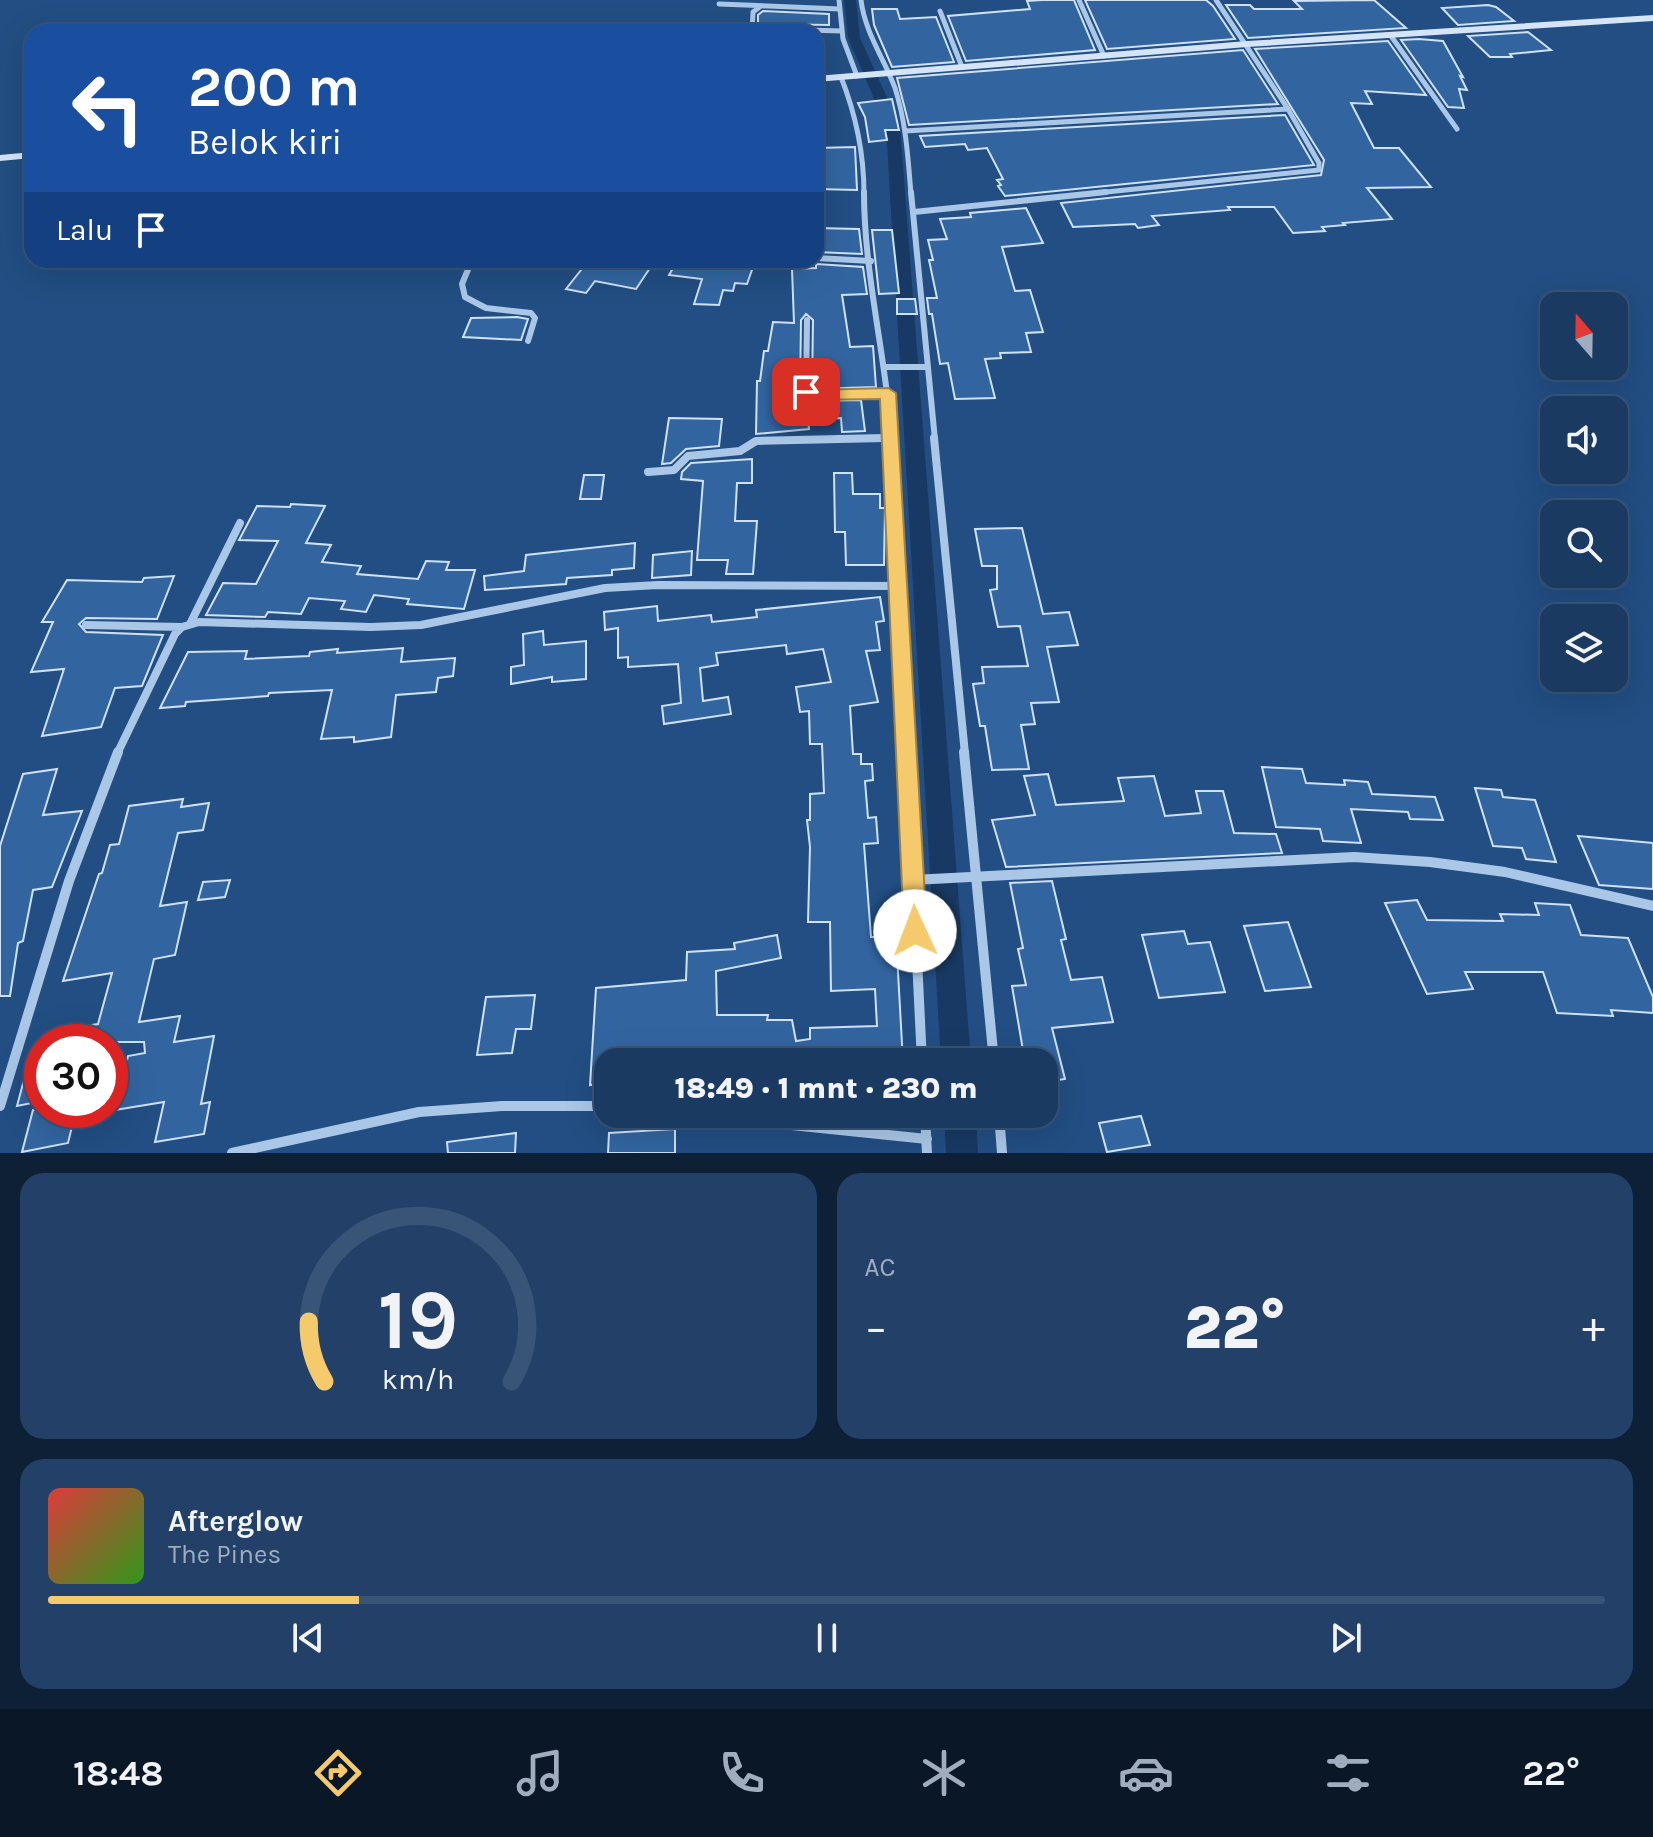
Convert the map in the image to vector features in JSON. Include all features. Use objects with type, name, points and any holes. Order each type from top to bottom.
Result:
[{"type":"street","points":[[839,0],[842,31],[858,75]]},
{"type":"street","points":[[861,0],[872,43],[905,131],[925,367],[949,577],[993,1048]]},
{"type":"street","points":[[1079,0],[1104,56]]},
{"type":"street","points":[[914,212],[1319,170],[1319,163],[1288,109],[1216,0]]},
{"type":"street","points":[[719,4],[761,6],[783,3],[840,9]]},
{"type":"street","points":[[752,24],[753,12],[761,6]]},
{"type":"street","points":[[940,11],[962,67]]},
{"type":"street","points":[[824,78],[1247,44],[1653,18]]},
{"type":"street","points":[[824,30],[842,31]]},
{"type":"street","points":[[1391,36],[1457,129]]},
{"type":"street","points":[[841,77],[851,102],[864,162],[864,222],[886,367],[892,438],[921,1048]]},
{"type":"street","points":[[905,131],[1288,109]]},
{"type":"street","points":[[0,158],[24,156]]},
{"type":"street","points":[[824,258],[871,261]]},
{"type":"street","points":[[469,268],[462,284],[465,297],[486,308],[531,313],[535,318],[528,341]]},
{"type":"street","points":[[807,320],[806,392],[811,395],[888,393]]},
{"type":"street","points":[[886,367],[925,367]]},
{"type":"street","points":[[648,472],[674,470],[688,456],[740,451],[756,441],[892,438]]},
{"type":"street","points":[[0,1106],[40,968],[102,789],[139,704],[175,634],[186,625],[240,523]]},
{"type":"street","points":[[86,625],[421,625],[605,588],[658,585],[900,586]]},
{"type":"street","points":[[914,880],[1354,857],[1411,858],[1570,884],[1653,906]]},
{"type":"street","points":[[232,1153],[419,1112],[502,1106],[594,1106]]},
{"type":"street","points":[[820,1128],[927,1139]]},
{"type":"street","points":[[926,1128],[927,1153]]},
{"type":"street","points":[[1000,1128],[1002,1153]]},
{"type":"building","points":[[1074,0],[1095,50],[966,61],[948,16],[1030,9],[1027,1]]},
{"type":"building","points":[[1085,0],[1206,0],[1235,39],[1107,49]]},
{"type":"building","points":[[1374,0],[1406,28],[1248,38],[1226,5],[1250,5],[1254,9],[1302,9],[1294,1]]},
{"type":"building","points":[[1496,7],[1514,21],[1458,25],[1442,8]]},
{"type":"building","points":[[872,9],[897,9],[900,19],[936,17],[954,62],[892,67],[874,25]]},
{"type":"building","points":[[763,11],[829,14],[829,25],[758,24],[758,15]]},
{"type":"building","points":[[1528,32],[1551,50],[1510,54],[1512,57],[1490,57],[1468,36]]},
{"type":"building","points":[[1401,40],[1443,41],[1463,77],[1460,76],[1467,90],[1459,89],[1464,108],[1448,107]]},
{"type":"building","points":[[1388,41],[1426,95],[1365,91],[1372,104],[1351,103],[1374,148],[1399,148],[1431,187],[1367,188],[1392,219],[1343,223],[1345,225],[1322,227],[1325,231],[1293,233],[1274,207],[1228,207],[1230,210],[1152,216],[1159,225],[1138,228],[1135,224],[1073,227],[1061,203],[1321,175],[1324,160],[1255,49]]},
{"type":"building","points":[[1243,50],[1278,104],[909,125],[897,78]]},
{"type":"building","points":[[892,99],[899,130],[885,130],[887,140],[869,142],[865,117],[858,103]]},
{"type":"building","points":[[1285,115],[1314,165],[1005,196],[997,180],[1003,179],[987,148],[968,150],[965,144],[925,147],[920,136]]},
{"type":"building","points":[[855,147],[857,190],[824,189],[824,148]]},
{"type":"building","points":[[1026,208],[1043,243],[1002,247],[1015,291],[1030,290],[1043,332],[1026,333],[1031,352],[1000,353],[1001,358],[985,359],[995,398],[955,399],[948,363],[940,364],[932,314],[929,314],[927,298],[937,298],[928,240],[947,239],[940,219]]},
{"type":"building","points":[[824,228],[859,229],[862,254],[824,252]]},
{"type":"building","points":[[872,230],[892,230],[899,293],[879,294]]},
{"type":"building","points":[[824,265],[863,267],[867,294],[842,295],[850,347],[873,346],[876,387],[812,389],[813,320],[806,314],[801,320],[800,394],[811,401],[861,400],[865,431],[842,432],[841,418],[808,420],[809,429],[756,434],[757,381],[760,381],[764,351],[768,351],[773,322],[794,323],[792,269],[824,268]]},
{"type":"building","points":[[583,268],[650,268],[636,289],[595,281],[586,293],[566,289]]},
{"type":"building","points":[[673,268],[753,268],[747,284],[735,283],[733,291],[723,290],[719,305],[694,304],[702,279],[669,275]]},
{"type":"building","points":[[897,299],[915,299],[917,314],[897,314]]},
{"type":"building","points":[[471,318],[528,319],[521,340],[463,337]]},
{"type":"building","points":[[669,418],[722,419],[719,446],[686,449],[671,463],[662,464]]},
{"type":"building","points":[[752,459],[752,483],[737,483],[735,521],[757,521],[753,574],[726,574],[728,560],[697,560],[703,481],[681,479],[682,472],[691,463]]},
{"type":"building","points":[[834,473],[852,473],[853,494],[880,494],[880,508],[885,508],[884,565],[846,565],[845,532],[835,532]]},
{"type":"building","points":[[584,475],[604,475],[601,499],[580,499]]},
{"type":"building","points":[[291,504],[325,506],[306,543],[331,545],[322,562],[361,566],[357,574],[418,579],[426,561],[449,562],[446,570],[475,570],[464,609],[407,604],[409,599],[374,595],[366,612],[341,609],[345,601],[309,598],[301,614],[268,612],[265,617],[206,615],[223,583],[256,584],[278,541],[239,540],[257,506],[290,507]]},
{"type":"building","points":[[1022,528],[1043,614],[1069,612],[1078,645],[1047,647],[1059,702],[1031,703],[1035,724],[1021,725],[1029,769],[992,770],[985,726],[980,726],[973,684],[984,683],[982,667],[1028,666],[1020,626],[998,627],[990,590],[997,589],[997,566],[982,566],[975,529]]},
{"type":"building","points":[[635,543],[634,568],[612,570],[612,575],[567,578],[566,584],[485,590],[484,576],[524,571],[526,555]]},
{"type":"building","points":[[692,551],[691,575],[652,578],[653,555]]},
{"type":"building","points":[[174,576],[157,619],[86,618],[79,624],[86,632],[163,635],[142,686],[115,688],[101,727],[42,736],[64,669],[31,672],[53,622],[42,622],[67,580],[142,582],[144,578]]},
{"type":"building","points":[[880,597],[884,621],[876,622],[880,650],[866,651],[878,702],[850,706],[853,754],[861,754],[861,764],[872,764],[873,780],[865,781],[868,818],[876,817],[878,843],[864,844],[871,937],[896,936],[902,1048],[594,1048],[594,1085],[590,1085],[596,988],[686,980],[687,952],[735,949],[734,943],[777,935],[781,958],[716,971],[717,1015],[768,1015],[767,1020],[792,1020],[796,1041],[810,1039],[810,1028],[877,1026],[875,989],[831,991],[830,922],[808,922],[810,847],[807,820],[810,820],[810,794],[824,793],[822,744],[810,744],[809,711],[800,712],[796,687],[831,682],[823,649],[787,654],[786,645],[716,653],[718,665],[700,668],[703,701],[728,697],[731,714],[664,724],[662,706],[681,703],[678,664],[628,667],[628,657],[618,658],[618,628],[605,630],[604,612],[657,606],[658,621],[711,615],[712,622],[757,617],[756,610]]},
{"type":"building","points":[[543,631],[544,645],[586,641],[586,679],[552,682],[552,677],[511,684],[511,667],[524,665],[523,634]]},
{"type":"building","points":[[403,648],[401,662],[455,658],[453,676],[438,678],[436,692],[396,695],[391,737],[354,742],[354,737],[321,739],[332,690],[269,693],[268,696],[186,702],[185,706],[160,708],[188,652],[247,651],[245,659],[309,656],[310,652],[338,649],[337,653]]},
{"type":"building","points":[[1262,767],[1302,769],[1306,783],[1345,785],[1344,780],[1368,782],[1372,794],[1435,797],[1443,820],[1410,819],[1408,812],[1351,809],[1361,843],[1323,841],[1320,829],[1276,827]]},
{"type":"building","points":[[57,769],[43,815],[82,811],[52,887],[33,890],[23,941],[18,943],[10,996],[0,996],[0,846],[23,774]]},
{"type":"building","points":[[1048,774],[1056,805],[1124,801],[1118,778],[1154,776],[1165,816],[1201,813],[1196,791],[1223,791],[1234,833],[1276,834],[1282,853],[1006,867],[992,820],[1035,815],[1024,776]]},
{"type":"building","points":[[1475,788],[1501,790],[1503,797],[1535,800],[1556,862],[1526,859],[1522,848],[1493,846]]},
{"type":"building","points":[[183,799],[181,807],[209,803],[203,830],[178,833],[160,906],[187,902],[175,955],[154,959],[139,1022],[180,1016],[174,1042],[214,1036],[201,1104],[210,1102],[204,1134],[155,1142],[164,1102],[128,1108],[128,1056],[145,1053],[144,1042],[128,1042],[128,1024],[98,1024],[112,973],[63,981],[99,874],[102,873],[110,845],[119,844],[129,806]]},
{"type":"building","points":[[1578,836],[1653,843],[1653,889],[1599,885]]},
{"type":"building","points":[[230,880],[225,897],[198,900],[203,882]]},
{"type":"building","points":[[1052,881],[1066,939],[1061,940],[1071,980],[1102,977],[1113,1022],[1052,1028],[1057,1048],[1023,1048],[1012,986],[1026,985],[1018,949],[1023,948],[1010,883]]},
{"type":"building","points":[[1417,900],[1427,920],[1503,921],[1500,914],[1539,915],[1535,903],[1570,905],[1581,935],[1628,938],[1653,997],[1653,1013],[1611,1010],[1613,1016],[1557,1013],[1543,972],[1465,972],[1473,989],[1427,994],[1385,903]]},
{"type":"building","points":[[1288,922],[1311,987],[1265,991],[1244,926]]},
{"type":"building","points":[[1184,931],[1188,944],[1210,942],[1225,992],[1159,998],[1142,935]]},
{"type":"building","points":[[535,995],[531,1029],[516,1029],[512,1053],[477,1055],[486,997]]},
{"type":"building","points":[[1058,1052],[1065,1079],[1058,1080]]},
{"type":"building","points":[[24,1080],[24,1105],[17,1106]]},
{"type":"building","points":[[1141,1116],[1150,1145],[1107,1152],[1099,1123]]},
{"type":"building","points":[[28,1128],[72,1128],[68,1143],[22,1152]]},
{"type":"building","points":[[675,1129],[675,1153],[608,1153],[609,1133]]},
{"type":"building","points":[[516,1133],[515,1153],[448,1153],[447,1142]]},
{"type":"waterway","points":[[850,0],[854,38],[893,126],[955,1048]]},
{"type":"waterway","points":[[961,1128],[962,1153]]},
{"type":"route","points":[[806,392],[811,395],[888,393],[915,931]]}]
